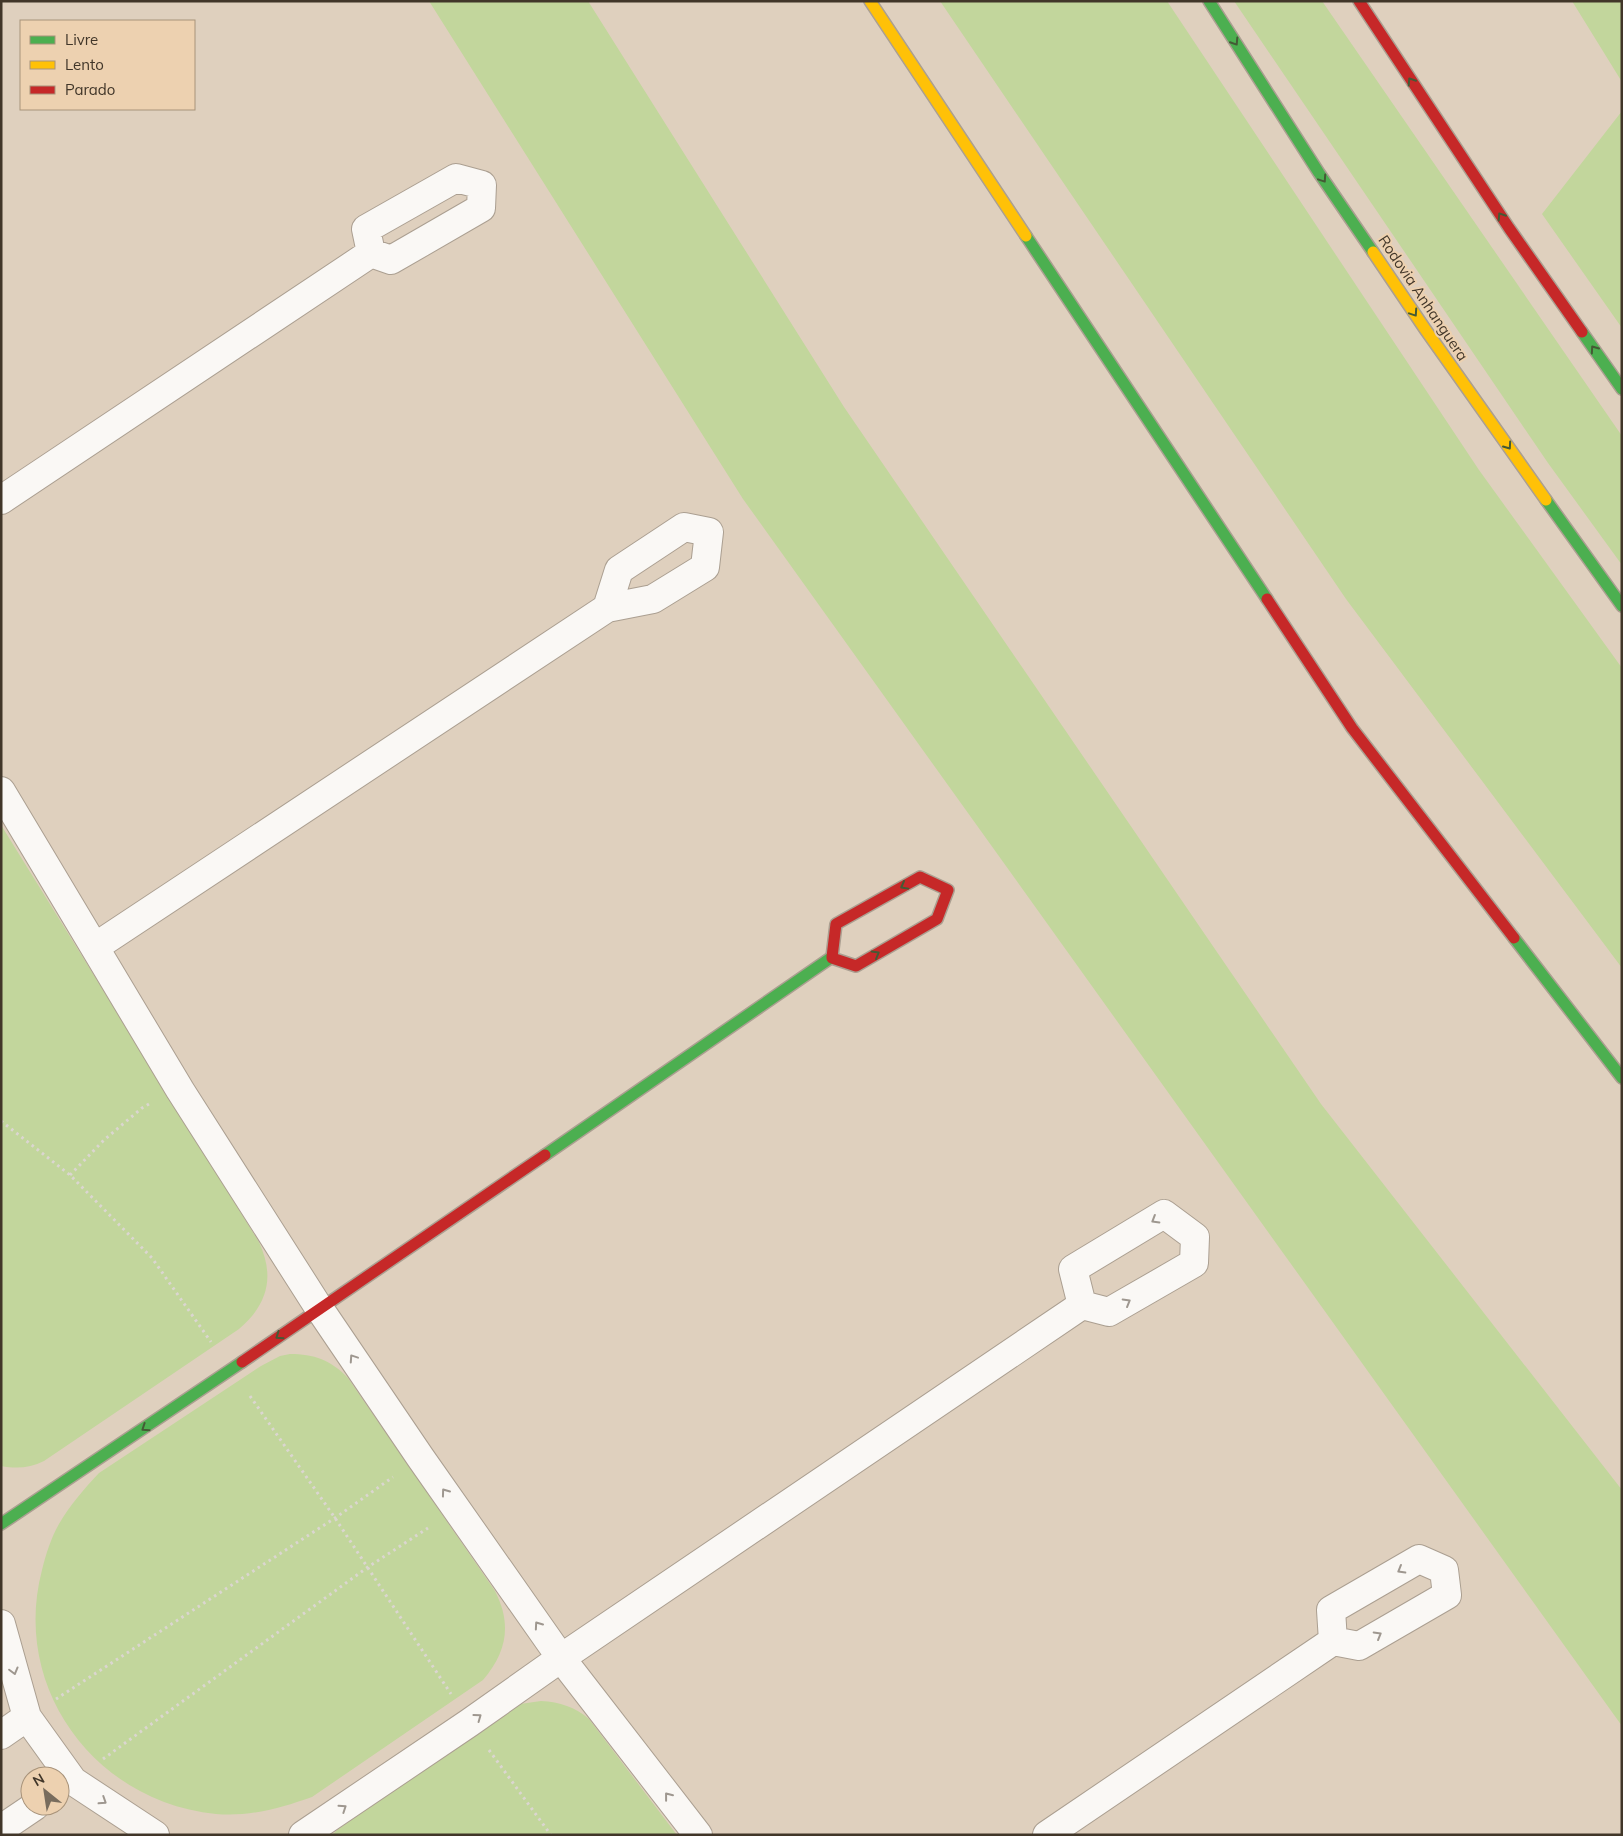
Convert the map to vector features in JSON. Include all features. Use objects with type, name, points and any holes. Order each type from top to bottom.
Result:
[{"type":"main road","points":[[870,1],[1352,728],[1622,1078]]},
{"type":"main road","name":"Rodovia Anhanguera","points":[[1209,1],[1319,173],[1425,329],[1622,606]]},
{"type":"main road","points":[[1359,1],[1509,228],[1622,389]]},
{"type":"main road","points":[[1,1524],[231,1370],[832,958],[836,924],[920,877],[948,890],[937,919],[856,966],[832,958]]},
{"type":"street","points":[[1,500],[371,254]]},
{"type":"street","points":[[95,947],[607,608]]},
{"type":"street","points":[[1,791],[180,1090],[319,1308],[420,1458],[458,1509],[561,1658],[698,1835]]},
{"type":"street","points":[[302,1835],[470,1723],[561,1658],[1082,1305]]},
{"type":"street","points":[[1,1624],[27,1717],[55,1766]]},
{"type":"street","points":[[1047,1835],[1333,1641]]},
{"type":"street","points":[[1,1735],[27,1717]]},
{"type":"street","points":[[70,1787],[155,1835]]},
{"type":"street","points":[[1,1829],[20,1816]]},
{"type":"path","points":[[70,1175],[104,1140],[142,1108],[180,1090]]},
{"type":"path","points":[[1,1121],[70,1175],[152,1258],[335,1518],[470,1723],[551,1835]]},
{"type":"path","points":[[27,1717],[335,1518],[420,1458]]},
{"type":"path","points":[[70,1782],[368,1567],[458,1509]]},
{"type":"green space","points":[[429,1],[588,1],[844,407],[1321,1104],[1622,1490],[1622,1726],[743,499]]},
{"type":"green space","points":[[940,1],[1167,1],[1479,470],[1622,668],[1622,968],[1346,599]]},
{"type":"green space","points":[[1234,1],[1322,1],[1622,436],[1622,565],[1548,463]]},
{"type":"green space","points":[[1572,1],[1622,1],[1622,82]]},
{"type":"green space","points":[[1622,111],[1622,328],[1542,214]]},
{"type":"green space","points":[[1,825],[259,1242],[267,1267],[266,1289],[262,1300],[257,1310],[239,1329],[44,1461],[18,1468],[1,1466]]},
{"type":"green space","points":[[290,1354],[307,1355],[322,1359],[329,1362],[348,1378],[495,1591],[504,1615],[505,1626],[502,1648],[483,1680],[312,1797],[277,1808],[253,1813],[228,1815],[173,1805],[133,1787],[100,1763],[72,1732],[52,1696],[39,1656],[36,1614],[42,1570],[51,1540],[59,1524],[78,1497],[99,1473],[261,1366],[280,1356]]},
{"type":"green space","points":[[541,1701],[567,1706],[589,1719],[677,1835],[332,1835],[511,1708],[520,1704]]},
{"type":"traffic: fast","points":[[1209,1],[1319,173],[1373,252]]},
{"type":"traffic: fast","points":[[1026,236],[1267,599]]},
{"type":"traffic: fast","points":[[1582,332],[1622,389]]},
{"type":"traffic: fast","points":[[1546,500],[1622,606]]},
{"type":"traffic: fast","points":[[1514,938],[1622,1078]]},
{"type":"traffic: fast","points":[[545,1155],[832,957]]},
{"type":"traffic: fast","points":[[1,1524],[242,1362]]},
{"type":"traffic: slow","points":[[870,1],[1026,236]]},
{"type":"traffic: slow","points":[[1373,252],[1546,500]]},
{"type":"traffic: jam","points":[[1359,1],[1509,228],[1582,332]]},
{"type":"traffic: jam","points":[[1267,599],[1352,728],[1514,938]]},
{"type":"traffic: jam","points":[[832,957],[836,924],[920,877],[948,890],[937,919],[856,966],[832,958]]},
{"type":"traffic: jam","points":[[242,1362],[545,1155]]}]
